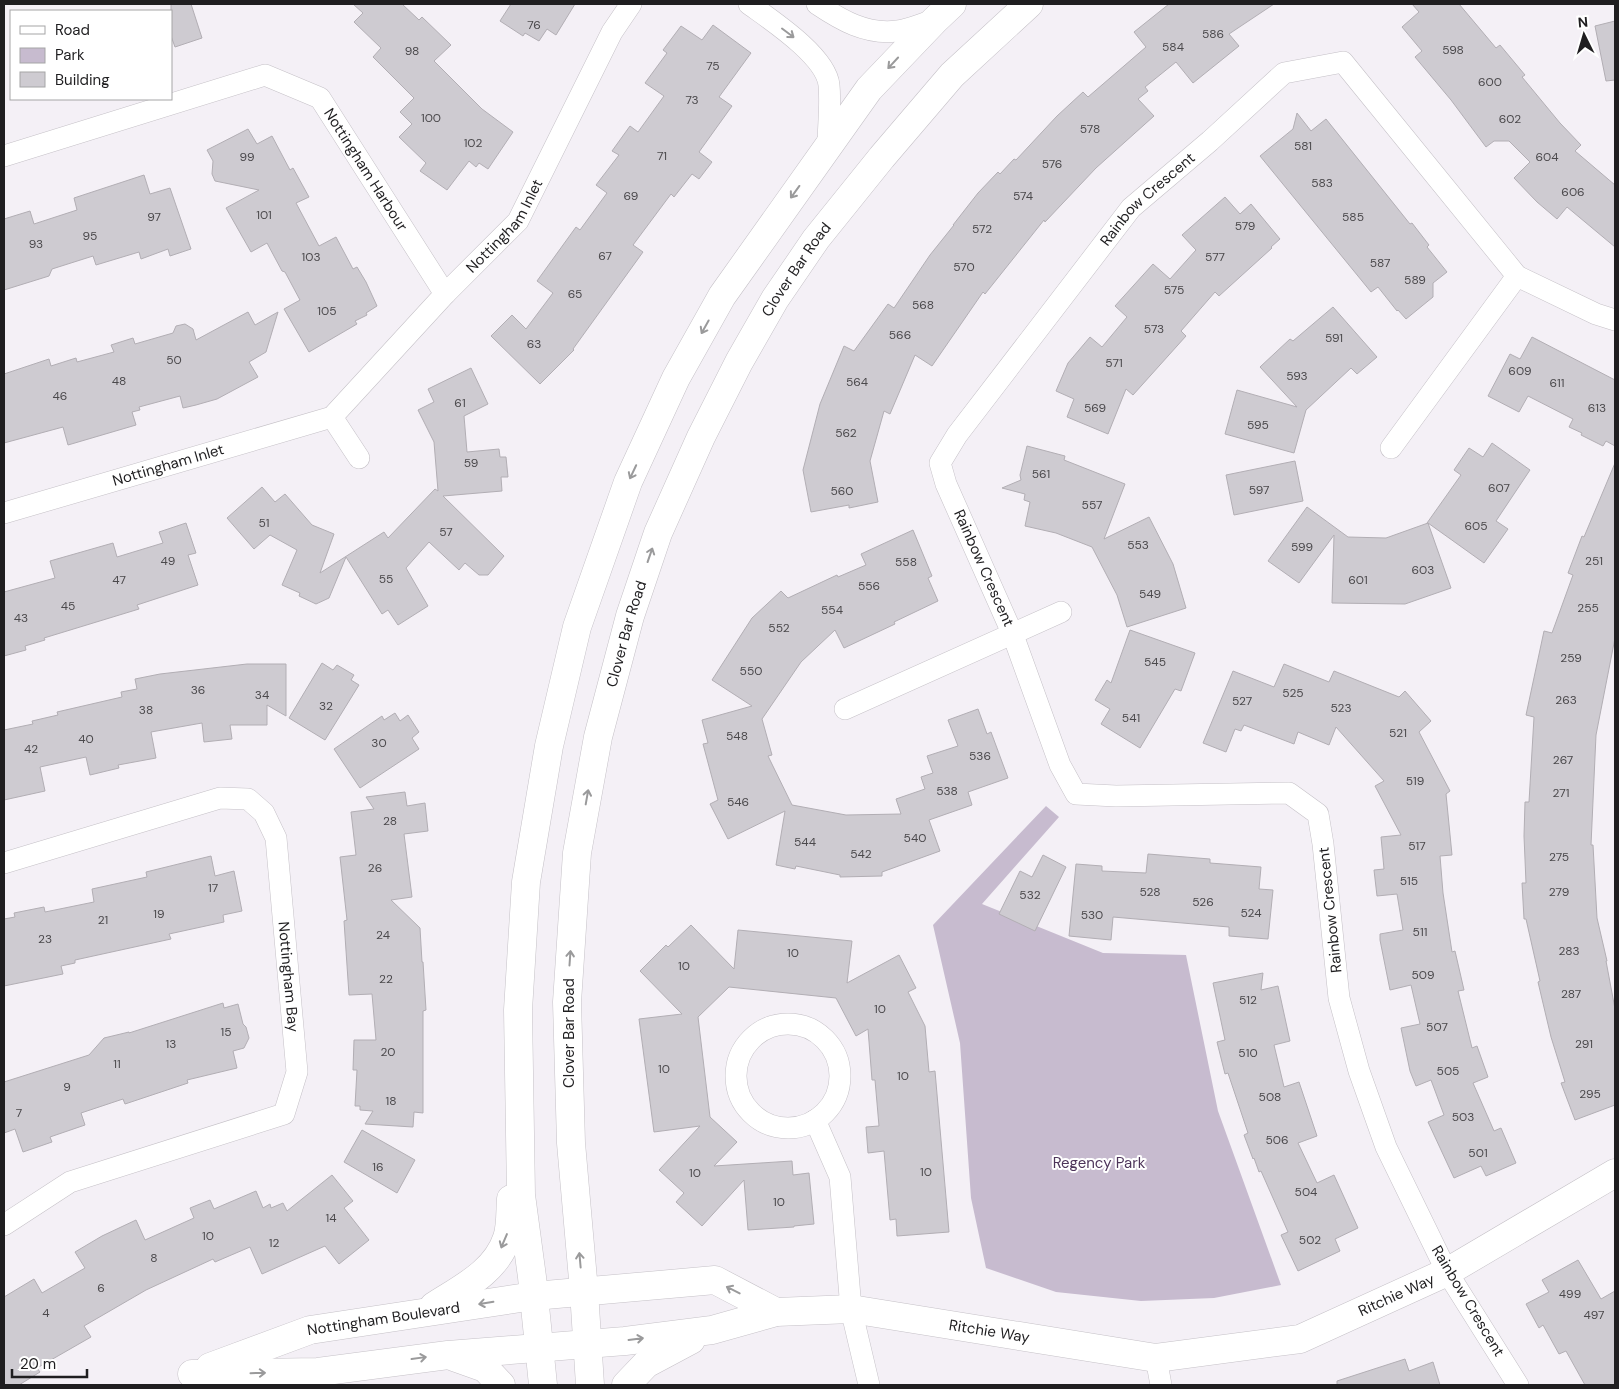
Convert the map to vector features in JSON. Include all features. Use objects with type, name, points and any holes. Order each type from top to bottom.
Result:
[{"type":"main road","name":"Clover Bar Road","points":[[590,1385],[571,1143],[567,1002],[577,853],[598,737],[630,616],[658,533],[701,436],[739,362],[775,299],[816,239],[882,157],[952,75],[1029,4]]},
{"type":"main road","points":[[543,1385],[521,1196],[518,1010],[526,882],[549,746],[577,627],[628,482],[676,378],[722,296],[869,89],[944,12]]},
{"type":"main road","points":[[424,1312],[479,1277],[493,1265],[507,1238],[518,1089]]},
{"type":"main road","name":"Ritchie Way","points":[[588,1344],[712,1330],[776,1312],[851,1309],[1156,1358],[1300,1339],[1447,1272],[1615,1173]]},
{"type":"main road","name":"Ritchie Way","points":[[584,1291],[714,1280],[776,1312]]},
{"type":"main road","name":"Nottingham Boulevard","points":[[184,1380],[310,1330],[534,1296],[584,1291]]},
{"type":"main road","points":[[626,1385],[646,1364],[712,1330]]},
{"type":"main road","name":"Nottingham Boulevard","points":[[184,1380],[318,1372],[448,1355],[588,1344]]},
{"type":"main road","points":[[448,1355],[485,1368],[501,1385]]},
{"type":"street","name":"Nottingham Inlet","points":[[4,513],[332,417],[445,294],[518,220],[612,32],[631,4]]},
{"type":"street","points":[[749,4],[801,43],[824,69],[829,83],[828,147]]},
{"type":"street","points":[[816,4],[844,21],[871,30],[897,31],[944,12]]},
{"type":"street","name":"Rainbow Crescent","points":[[1518,1385],[1447,1272],[1386,1147],[1359,1071],[1340,998],[1324,844],[1318,814],[1290,793],[1116,796],[1076,794],[1060,765],[1013,635],[946,484],[940,463],[957,434],[1131,208],[1210,141],[1284,73],[1343,62],[1517,276],[1596,314],[1615,320]]},
{"type":"street","name":"Nottingham Harbour","points":[[4,156],[265,75],[320,98],[445,294]]},
{"type":"street","points":[[1391,448],[1517,276]]},
{"type":"street","points":[[332,417],[359,458]]},
{"type":"street","name":"Rainbow Crescent","points":[[845,709],[1062,612]]},
{"type":"street","name":"Nottingham Bay","points":[[4,863],[220,798],[248,799],[264,813],[276,838],[297,1072],[284,1114],[70,1182],[4,1225]]},
{"type":"street","points":[[788,1024],[804,1027],[819,1035],[831,1047],[838,1062],[840,1079],[836,1095],[828,1109],[816,1120],[799,1127],[781,1128],[764,1123],[750,1112],[740,1098],[736,1080],[738,1063],[745,1046],[757,1035],[772,1027],[788,1024]]},
{"type":"street","points":[[816,1120],[840,1177],[851,1309],[869,1385]]},
{"type":"street","points":[[1156,1358],[1161,1385]]},
{"type":"green space","name":"Regency Park","points":[[1046,806],[1059,817],[982,904],[1103,953],[1186,955],[1218,1111],[1281,1285],[1214,1298],[1141,1301],[1056,1292],[986,1268],[971,1198],[960,1043],[933,925]]},
{"type":"building","points":[[171,4],[191,4],[202,38],[175,47],[172,39]]},
{"type":"building","points":[[353,4],[402,4],[419,20],[422,17],[451,45],[434,61],[482,109],[513,132],[488,169],[479,163],[476,167],[469,161],[447,190],[420,171],[426,163],[399,137],[412,124],[400,112],[414,98],[373,57],[381,48],[354,22],[363,13]]},
{"type":"building","points":[[511,4],[575,4],[556,35],[547,29],[539,41],[525,33],[523,36],[500,21]]},
{"type":"building","points":[[1169,4],[1274,4],[1229,34],[1239,46],[1193,83],[1176,62],[1145,87],[1148,91],[1138,99],[1154,116],[1096,168],[1045,222],[1044,220],[985,294],[983,292],[932,366],[915,355],[890,414],[884,411],[870,461],[878,502],[849,508],[849,505],[811,512],[803,470],[820,404],[844,346],[854,351],[888,304],[894,308],[930,255],[978,193],[998,172],[1000,174],[1014,159],[1016,160],[1057,116],[1083,92],[1088,97],[1146,47],[1134,32]]},
{"type":"building","points":[[1412,4],[1459,4],[1496,48],[1500,45],[1525,75],[1522,77],[1581,145],[1575,151],[1615,185],[1615,247],[1567,207],[1557,219],[1537,202],[1514,178],[1530,162],[1509,141],[1494,141],[1486,147],[1451,100],[1415,57],[1422,51],[1402,27],[1419,12]]},
{"type":"building","points":[[1615,21],[1615,80],[1606,81],[1595,26]]},
{"type":"building","points":[[713,25],[751,53],[719,97],[732,106],[699,152],[712,162],[699,179],[692,174],[674,197],[671,194],[633,245],[643,252],[574,350],[540,384],[491,336],[512,315],[526,329],[553,293],[537,281],[576,227],[580,230],[607,193],[596,185],[619,155],[612,151],[630,126],[638,132],[664,96],[645,83],[667,53],[663,50],[681,26],[702,40]]},
{"type":"building","points":[[1297,113],[1311,131],[1326,119],[1410,224],[1412,223],[1429,245],[1427,247],[1447,272],[1433,283],[1433,297],[1406,319],[1397,311],[1378,287],[1371,292],[1260,156],[1293,129]]},
{"type":"building","points":[[248,129],[257,144],[272,136],[290,170],[293,168],[309,197],[296,203],[319,246],[336,237],[353,269],[357,267],[366,282],[377,306],[366,313],[367,315],[355,321],[357,324],[309,352],[284,309],[300,300],[285,272],[282,271],[267,243],[251,252],[226,208],[259,190],[215,181],[212,174],[213,161],[207,150]]},
{"type":"building","points":[[144,175],[150,194],[170,188],[191,249],[170,256],[168,249],[141,259],[139,252],[96,265],[93,256],[52,269],[49,276],[4,290],[4,219],[30,211],[34,224],[77,210],[74,198]]},
{"type":"building","points":[[1225,197],[1240,214],[1251,204],[1280,239],[1219,296],[1215,292],[1181,331],[1186,336],[1133,395],[1126,389],[1108,434],[1067,417],[1074,399],[1056,391],[1068,363],[1090,337],[1102,347],[1127,317],[1115,306],[1153,264],[1170,279],[1196,250],[1182,235]]},
{"type":"building","points":[[1333,307],[1377,357],[1357,374],[1351,368],[1306,410],[1294,453],[1225,434],[1237,390],[1297,407],[1260,367],[1290,339],[1293,341]]},
{"type":"building","points":[[248,312],[255,325],[278,312],[266,352],[249,362],[258,377],[217,399],[196,405],[183,408],[180,396],[139,407],[140,410],[132,412],[136,425],[68,445],[63,427],[4,443],[4,374],[49,359],[51,366],[76,358],[77,362],[114,352],[111,345],[133,338],[135,344],[173,333],[176,326],[185,324],[193,329],[196,340]]},
{"type":"building","points":[[1532,337],[1615,380],[1615,446],[1606,441],[1603,446],[1581,435],[1582,433],[1569,427],[1573,419],[1528,396],[1519,412],[1488,396],[1510,354],[1520,359]]},
{"type":"building","points":[[471,368],[488,404],[464,416],[467,452],[499,449],[500,457],[506,457],[508,477],[501,477],[502,491],[443,496],[504,556],[488,575],[479,575],[465,563],[459,570],[429,542],[406,568],[428,606],[398,625],[388,610],[382,614],[346,557],[329,598],[316,604],[299,596],[300,593],[282,585],[297,550],[270,535],[254,549],[227,518],[262,487],[275,502],[285,494],[312,525],[334,534],[320,573],[384,532],[388,538],[435,489],[438,491],[434,442],[418,410],[434,402],[428,389]]},
{"type":"building","points":[[1492,443],[1530,470],[1496,521],[1508,529],[1484,563],[1428,523],[1461,475],[1454,470],[1469,448],[1483,457]]},
{"type":"building","points":[[1027,446],[1065,456],[1064,460],[1125,484],[1104,539],[1149,517],[1173,564],[1186,608],[1127,627],[1117,595],[1092,547],[1056,533],[1025,526],[1030,502],[1024,500],[1025,494],[1002,488],[1021,480],[1020,475]]},
{"type":"building","points":[[1295,461],[1303,501],[1234,515],[1226,475]]},
{"type":"building","points":[[1615,463],[1615,638],[1596,735],[1591,845],[1593,845],[1597,918],[1615,1009],[1615,1105],[1575,1120],[1561,1083],[1565,1082],[1551,1037],[1526,919],[1524,919],[1522,883],[1526,883],[1525,802],[1529,802],[1534,717],[1526,715],[1544,631],[1552,633],[1573,575],[1568,573],[1582,536],[1584,537]]},
{"type":"building","points":[[1307,507],[1348,537],[1386,538],[1428,523],[1451,588],[1405,604],[1332,603],[1334,535],[1299,583],[1268,561]]},
{"type":"building","points":[[186,523],[196,553],[188,555],[198,585],[137,605],[139,609],[44,638],[45,640],[25,646],[26,650],[4,656],[4,592],[55,578],[50,561],[113,543],[117,557],[163,543],[159,532]]},
{"type":"building","points":[[913,530],[932,576],[928,578],[938,601],[844,648],[835,630],[801,662],[762,719],[772,755],[768,756],[792,805],[846,815],[901,814],[896,799],[925,789],[921,777],[933,773],[927,756],[958,746],[948,720],[978,709],[987,734],[991,732],[1008,778],[968,792],[972,805],[929,820],[940,851],[882,872],[882,876],[840,877],[840,875],[796,866],[795,869],[776,865],[785,811],[728,839],[710,804],[718,800],[703,744],[708,743],[702,720],[752,706],[712,680],[752,618],[781,591],[788,598],[837,575],[838,577],[866,565],[861,554]]},
{"type":"building","points":[[1130,630],[1195,653],[1181,691],[1175,689],[1140,748],[1101,724],[1110,709],[1095,700],[1107,680],[1111,683]]},
{"type":"building","points":[[322,663],[333,670],[337,665],[354,675],[351,680],[359,685],[325,740],[289,718]]},
{"type":"building","points":[[247,664],[286,664],[286,716],[267,705],[267,725],[230,725],[232,739],[204,742],[202,723],[151,732],[156,758],[118,765],[119,768],[90,775],[86,757],[40,767],[45,791],[4,800],[4,730],[33,724],[32,721],[58,715],[57,712],[122,697],[121,692],[137,689],[135,679],[160,674]]},
{"type":"building","points":[[1284,664],[1329,682],[1334,671],[1399,697],[1405,691],[1431,721],[1419,732],[1450,791],[1446,794],[1452,855],[1440,856],[1443,893],[1452,952],[1455,951],[1464,990],[1458,991],[1472,1048],[1477,1046],[1488,1077],[1473,1083],[1494,1131],[1501,1128],[1516,1163],[1486,1176],[1481,1166],[1454,1178],[1428,1122],[1444,1115],[1431,1080],[1416,1086],[1410,1071],[1401,1028],[1420,1024],[1411,985],[1390,990],[1380,940],[1380,934],[1403,930],[1397,894],[1377,896],[1374,870],[1384,869],[1381,837],[1401,835],[1375,786],[1384,781],[1336,727],[1329,745],[1298,732],[1294,744],[1244,725],[1241,731],[1235,729],[1226,752],[1203,743],[1233,671],[1274,687]]},
{"type":"building","points":[[395,713],[400,721],[408,715],[419,732],[412,738],[419,749],[360,788],[334,749],[382,716],[384,720]]},
{"type":"building","points":[[405,792],[407,806],[425,803],[428,831],[404,834],[412,897],[391,900],[420,928],[426,1010],[423,1011],[423,1113],[414,1112],[413,1127],[365,1124],[373,1111],[360,1110],[360,1106],[355,1106],[357,1070],[353,1070],[354,1040],[376,1040],[372,994],[349,995],[344,921],[347,920],[340,857],[356,855],[351,812],[374,809],[366,797]]},
{"type":"building","points":[[1148,854],[1210,859],[1210,863],[1261,867],[1259,889],[1273,890],[1268,939],[1229,936],[1229,927],[1113,917],[1111,940],[1069,936],[1076,864],[1102,866],[1102,871],[1146,873]]},
{"type":"building","points":[[1043,855],[1066,867],[1035,931],[999,914],[1020,871],[1032,877]]},
{"type":"building","points":[[211,856],[215,876],[234,871],[242,911],[223,915],[224,922],[169,934],[171,939],[75,960],[75,963],[61,966],[63,974],[4,986],[4,919],[15,917],[14,913],[44,907],[45,912],[94,902],[92,889],[147,877],[146,872]]},
{"type":"building","points":[[691,925],[734,969],[738,930],[852,941],[847,983],[899,955],[916,988],[908,992],[925,1026],[929,1072],[935,1071],[949,1232],[897,1236],[896,1219],[890,1220],[884,1151],[868,1153],[866,1127],[879,1126],[875,1080],[872,1080],[868,1029],[856,1036],[836,998],[729,987],[698,1017],[710,1117],[737,1142],[714,1166],[792,1161],[793,1175],[809,1173],[814,1224],[748,1230],[744,1180],[702,1226],[676,1202],[684,1193],[659,1170],[700,1126],[654,1132],[639,1019],[682,1014],[640,971],[666,945],[668,947]]},
{"type":"building","points":[[1263,973],[1261,990],[1278,986],[1290,1041],[1274,1045],[1284,1087],[1299,1082],[1317,1136],[1298,1143],[1317,1183],[1334,1175],[1358,1228],[1335,1239],[1340,1251],[1298,1271],[1281,1235],[1288,1232],[1261,1171],[1259,1172],[1253,1159],[1244,1135],[1248,1133],[1228,1073],[1225,1074],[1217,1042],[1225,1040],[1213,983]]},
{"type":"building","points":[[223,1003],[224,1008],[238,1004],[249,1038],[244,1048],[233,1051],[237,1068],[187,1080],[188,1083],[125,1104],[123,1099],[81,1113],[85,1125],[50,1137],[52,1142],[23,1152],[15,1129],[4,1133],[4,1082],[89,1055],[104,1038],[129,1033]]},
{"type":"building","points":[[362,1130],[415,1160],[397,1193],[344,1162]]},
{"type":"building","points":[[332,1175],[353,1201],[344,1208],[369,1240],[339,1264],[325,1246],[262,1274],[250,1247],[215,1262],[213,1259],[146,1290],[84,1326],[91,1337],[37,1368],[40,1372],[19,1385],[4,1385],[4,1297],[34,1279],[42,1293],[85,1268],[75,1252],[102,1236],[136,1220],[145,1240],[194,1218],[190,1208],[210,1200],[214,1209],[256,1191],[263,1208],[270,1204],[271,1208],[283,1203],[287,1211]]},
{"type":"building","points":[[1578,1260],[1601,1299],[1615,1291],[1615,1385],[1585,1385],[1566,1351],[1559,1354],[1543,1325],[1539,1328],[1526,1304],[1549,1292],[1542,1280]]},
{"type":"building","points":[[1405,1359],[1409,1371],[1433,1362],[1440,1385],[1337,1385],[1337,1381]]}]
